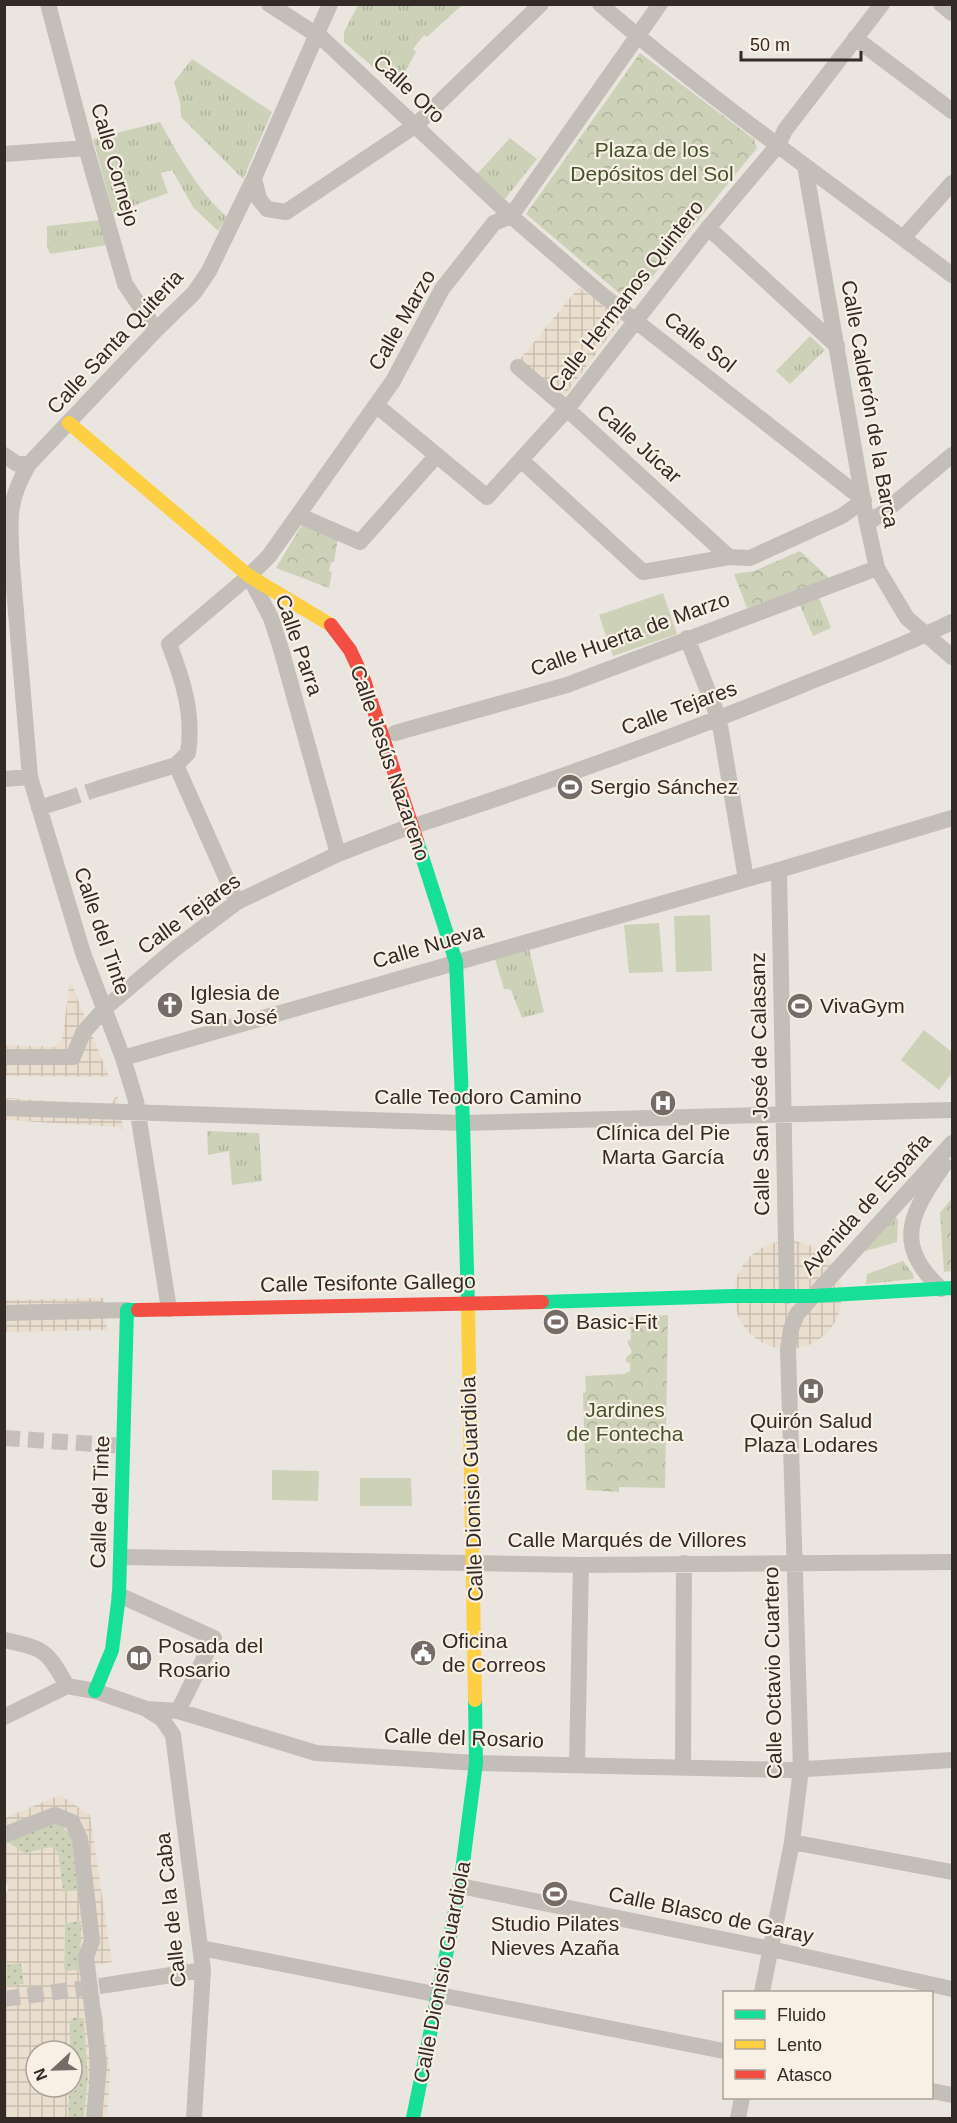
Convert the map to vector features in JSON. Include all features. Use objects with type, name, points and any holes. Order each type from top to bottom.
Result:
[{"type":"street","name":"Calle Cornejo","points":[[48,4],[125,284],[156,330]]},
{"type":"street","name":"Calle Oro","points":[[269,4],[318,35],[511,216]]},
{"type":"street","name":"Calle Santa Quiteria","points":[[29,464],[194,293],[209,271],[254,178],[330,4]]},
{"type":"street","points":[[254,178],[259,199],[267,209],[286,212],[416,125],[541,4]]},
{"type":"street","points":[[600,4],[638,37],[805,166],[952,275]]},
{"type":"street","name":"Calle Marzo","points":[[176,765],[188,753],[191,721],[186,693],[169,644],[249,576],[269,555],[393,381],[442,289],[494,223],[511,216],[660,4]]},
{"type":"street","name":"Calle Hermanos Quintero","points":[[437,455],[487,497],[567,409],[715,219],[778,144],[785,130],[882,4]]},
{"type":"street","points":[[941,4],[952,13]]},
{"type":"street","points":[[855,38],[952,111]]},
{"type":"street","points":[[4,154],[86,148]]},
{"type":"street","name":"Calle Calderón de la Barca","points":[[805,166],[867,523],[878,568],[908,618],[952,657]]},
{"type":"street","points":[[903,238],[952,183]]},
{"type":"street","name":"Calle Sol","points":[[511,216],[600,293],[864,500]]},
{"type":"street","points":[[715,234],[837,346]]},
{"type":"street","name":"Calle Júcar","points":[[518,367],[729,556]]},
{"type":"street","points":[[298,515],[360,542],[437,455],[376,405]]},
{"type":"street","name":"Calle Parra","points":[[69,423],[249,576],[271,618],[281,649],[338,854]]},
{"type":"street","points":[[4,455],[17,464],[29,464]]},
{"type":"street","points":[[867,523],[883,513],[952,455]]},
{"type":"street","points":[[521,460],[643,572],[729,556],[750,558],[842,516],[864,500]]},
{"type":"street","name":"Calle del Tinte","points":[[29,464],[17,484],[12,502],[8,559],[9,589],[30,777],[83,953],[123,1058],[139,1111],[169,1309]]},
{"type":"street","name":"Calle Huerta de Marzo","points":[[395,733],[567,685],[878,568]]},
{"type":"street","name":"Calle Jesús Nazareno","points":[[249,576],[331,625],[350,650],[381,727],[456,962]]},
{"type":"street","name":"Calle Tejares","points":[[4,1057],[73,1057],[83,1033],[104,1009],[176,948],[237,902],[338,854],[719,719],[952,622]]},
{"type":"street","points":[[687,638],[719,719],[746,879]]},
{"type":"street","points":[[100,788],[176,765],[237,902]]},
{"type":"street","points":[[4,778],[30,777]]},
{"type":"street","points":[[39,808],[64,800]]},
{"type":"street","name":"Calle Nueva","points":[[123,1058],[779,870],[952,818]]},
{"type":"street","name":"Calle San José de Calasanz","points":[[779,870],[787,1296]]},
{"type":"street","name":"Calle Dionisio Guardiola","points":[[413,2118],[460,1886],[476,1763],[474,1563],[463,1123],[456,962]]},
{"type":"street","name":"Calle Teodoro Camino","points":[[4,1108],[463,1123],[952,1110]]},
{"type":"street","name":"Avenida de España","points":[[788,1350],[791,1329],[797,1314],[952,1143]]},
{"type":"street","name":"Avenida de España","points":[[947,1289],[924,1274],[913,1253],[913,1217],[952,1153]]},
{"type":"street","name":"Calle Tesifonte Gallego","points":[[4,1313],[813,1296],[947,1289]]},
{"type":"street","name":"Calle del Tinte","points":[[95,1690],[112,1650],[119,1595],[127,1310]]},
{"type":"street","name":"Calle Octavio Cuartero","points":[[762,1991],[792,1842],[801,1769],[788,1350]]},
{"type":"street","name":"Calle Marqués de Villores","points":[[121,1557],[581,1565],[952,1563]]},
{"type":"street","points":[[683,1766],[684,1563]]},
{"type":"street","points":[[578,1764],[581,1565]]},
{"type":"street","points":[[119,1595],[214,1638],[178,1711]]},
{"type":"street","points":[[4,1640],[29,1645],[47,1654],[67,1686],[4,1717]]},
{"type":"street","name":"Calle del Rosario","points":[[67,1686],[95,1690],[147,1709],[178,1711],[316,1753],[476,1763],[801,1769],[952,1760]]},
{"type":"street","name":"Calle de la Caba","points":[[147,1709],[162,1719],[173,1735],[201,1948],[203,1970],[194,2118]]},
{"type":"street","points":[[4,1835],[55,1815],[72,1822],[80,1839],[92,1941],[86,1957],[99,2065],[94,2118]]},
{"type":"street","points":[[792,1842],[952,1872]]},
{"type":"street","name":"Calle Blasco de Garay","points":[[460,1886],[771,1949],[952,1989]]},
{"type":"street","points":[[201,1948],[723,2050]]},
{"type":"street","points":[[108,1985],[203,1970]]},
{"type":"street","points":[[933,2091],[952,2095]]},
{"type":"street","points":[[738,2118],[742,2099]]},
{"type":"green space","points":[[358,4],[462,5],[427,37],[424,35],[413,49],[416,52],[402,77],[394,85],[344,42],[344,32]]},
{"type":"green space","name":"Plaza de los Depósitos del Sol","points":[[640,53],[754,139],[757,148],[631,303],[526,214]]},
{"type":"green space","points":[[192,59],[272,112],[243,179],[181,117],[180,102],[174,82]]},
{"type":"green space","points":[[160,122],[198,185],[227,217],[218,231],[193,207],[172,170],[161,173],[168,193],[113,213],[93,139]]},
{"type":"green space","points":[[510,138],[537,159],[505,199],[477,174]]},
{"type":"green space","points":[[101,220],[108,245],[50,254],[47,246],[47,226]]},
{"type":"green space","points":[[810,336],[825,350],[790,384],[776,371]]},
{"type":"green space","points":[[303,523],[338,538],[334,562],[331,562],[329,571],[332,572],[329,588],[276,568]]},
{"type":"green space","points":[[800,551],[830,579],[747,608],[734,574],[754,571]]},
{"type":"green space","points":[[663,593],[677,634],[613,656],[599,615]]},
{"type":"green space","points":[[818,595],[831,628],[813,636],[799,603]]},
{"type":"green space","points":[[710,915],[712,971],[676,972],[674,916]]},
{"type":"green space","points":[[659,923],[663,972],[629,973],[624,925]]},
{"type":"green space","points":[[529,949],[544,1012],[522,1018],[511,990],[504,989],[495,959]]},
{"type":"green space","points":[[924,1030],[952,1052],[952,1073],[939,1090],[901,1060]]},
{"type":"green space","points":[[207,1131],[259,1133],[262,1181],[232,1185],[229,1151],[208,1155]]},
{"type":"green space","points":[[952,1198],[952,1271],[944,1272],[940,1213]]},
{"type":"green space","points":[[896,1217],[898,1221],[897,1242],[862,1252],[892,1218]]},
{"type":"green space","points":[[903,1261],[914,1279],[866,1284],[867,1274]]},
{"type":"green space","name":"Jardines de Fontecha","points":[[668,1315],[665,1488],[619,1487],[619,1492],[586,1490],[583,1393],[586,1392],[585,1376],[624,1374],[630,1371],[630,1363],[626,1362],[626,1358],[632,1352],[627,1341],[631,1340],[630,1317]]},
{"type":"green space","points":[[272,1470],[319,1471],[318,1501],[272,1500]]},
{"type":"green space","points":[[360,1478],[411,1478],[412,1506],[360,1506]]},
{"type":"green space","points":[[49,1822],[59,1825],[71,1838],[77,1858],[80,1890],[63,1892],[58,1853],[24,1853],[9,1843],[11,1838]]},
{"type":"green space","points":[[81,1921],[81,1970],[66,1971],[64,1969],[65,1923]]},
{"type":"green space","points":[[21,1963],[24,1984],[5,1987],[4,1965]]},
{"type":"green space","points":[[74,2017],[84,2018],[88,2076],[84,2118],[68,2118],[69,2099],[84,2099],[84,2039],[70,2039],[70,2021]]},
{"type":"shaded area","points":[[579,287],[621,320],[557,406],[512,369]]},
{"type":"shaded area","points":[[70,980],[109,1077],[5,1076],[5,1045],[54,1047],[62,1041]]},
{"type":"shaded area","points":[[117,1095],[124,1132],[119,1127],[5,1120],[4,1098],[111,1104]]},
{"type":"shaded area","points":[[788,1241],[809,1245],[827,1256],[838,1274],[842,1295],[838,1316],[827,1334],[809,1345],[788,1349],[767,1345],[749,1334],[738,1316],[734,1295],[738,1274],[749,1256],[767,1245]]},
{"type":"shaded area","points":[[103,1298],[107,1330],[5,1332],[4,1300]]},
{"type":"shaded area","points":[[60,1795],[90,1815],[112,1962],[95,1965],[110,2070],[107,2118],[84,2118],[88,2076],[84,2018],[74,2017],[70,2021],[70,2039],[24,2039],[24,2099],[69,2099],[68,2118],[5,2118],[4,1987],[24,1984],[21,1963],[5,1965],[5,1895],[10,1886],[5,1882],[5,1818]],"holes":[[[57,1822],[69,1830],[72,1835],[79,1890],[63,1892],[58,1853],[55,1849],[51,1847],[24,1853],[9,1843],[11,1838]],[[81,1921],[80,1970],[66,1971],[64,1969],[65,1923]]]},
{"type":"tunnel","points":[[64,800],[100,788]]},
{"type":"tunnel","points":[[4,1438],[124,1446]]},
{"type":"tunnel","points":[[4,1999],[107,1985]]},
{"type":"traffic: fast","points":[[417,841],[456,962],[468,1307]]},
{"type":"traffic: fast","points":[[542,1302],[813,1296],[952,1288]]},
{"type":"traffic: fast","points":[[95,1691],[112,1650],[119,1595],[127,1310],[138,1310]]},
{"type":"traffic: fast","points":[[413,2118],[460,1886],[476,1763],[475,1700]]},
{"type":"traffic: slow","points":[[69,423],[249,576],[331,625]]},
{"type":"traffic: slow","points":[[468,1307],[475,1700]]},
{"type":"traffic: jam","points":[[331,625],[350,650],[364,680],[417,841]]},
{"type":"traffic: jam","points":[[138,1310],[542,1302]]},
{"type":"place","name":"Sergio Sánchez","points":[[570,787]]},
{"type":"place","name":"Iglesia de San José","points":[[170,1005]]},
{"type":"place","name":"VivaGym","points":[[800,1006]]},
{"type":"place","name":"Clínica del Pie Marta García","points":[[663,1103]]},
{"type":"place","name":"Basic-Fit","points":[[556,1322]]},
{"type":"place","name":"Quirón Salud Plaza Lodares","points":[[811,1391]]},
{"type":"place","name":"Oficina de Correos","points":[[423,1653]]},
{"type":"place","name":"Posada del Rosario","points":[[139,1658]]},
{"type":"place","name":"Studio Pilates Nieves Azaña","points":[[555,1894]]}]
